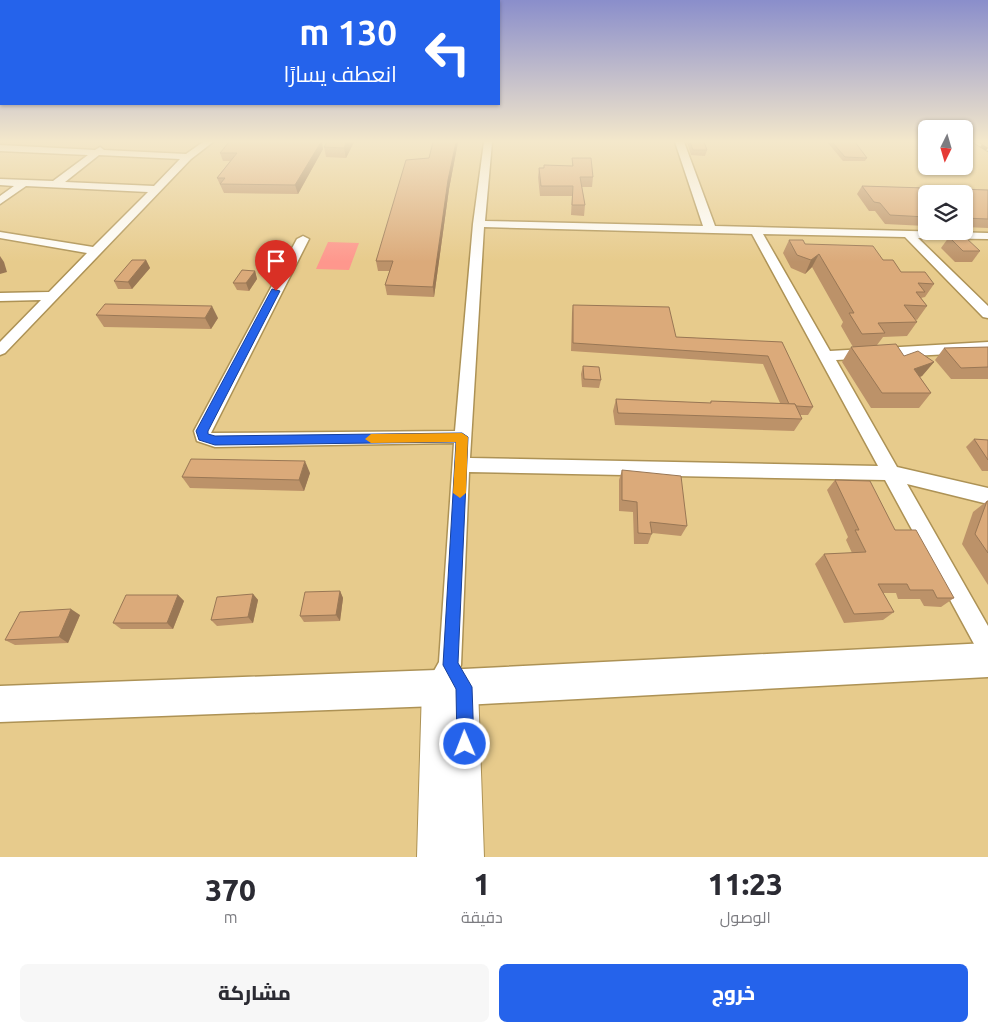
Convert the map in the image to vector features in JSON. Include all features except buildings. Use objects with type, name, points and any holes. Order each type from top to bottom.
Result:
[{"type":"main road","points":[[0,704],[450,680],[988,660]]},
{"type":"street","points":[[0,182],[156,189]]},
{"type":"street","points":[[0,350],[163,182]]},
{"type":"street","points":[[434,857],[450,680],[462,437],[478,224],[483,182]]},
{"type":"street","points":[[694,182],[710,229]]},
{"type":"street","points":[[0,201],[24,183]]},
{"type":"street","points":[[478,224],[988,236]]},
{"type":"street","points":[[756,231],[988,647]]},
{"type":"street","points":[[907,234],[988,314]]},
{"type":"street","points":[[0,235],[94,251]]},
{"type":"street","points":[[303,239],[202,431],[203,437],[215,441],[462,437]]},
{"type":"street","points":[[0,297],[54,296]]},
{"type":"street","points":[[826,356],[988,347]]},
{"type":"street","points":[[461,465],[891,473],[988,496]]},
{"type":"street","points":[[450,680],[467,857]]},
{"type":"shaded area","points":[[328,242],[359,243],[349,270],[316,269]]},
{"type":"slow traffic","points":[[371,439],[462,437],[460,493]]},
{"type":"route","points":[[276,291],[202,431],[203,437],[215,441],[462,437],[450,665],[464,687],[465,744]]}]
